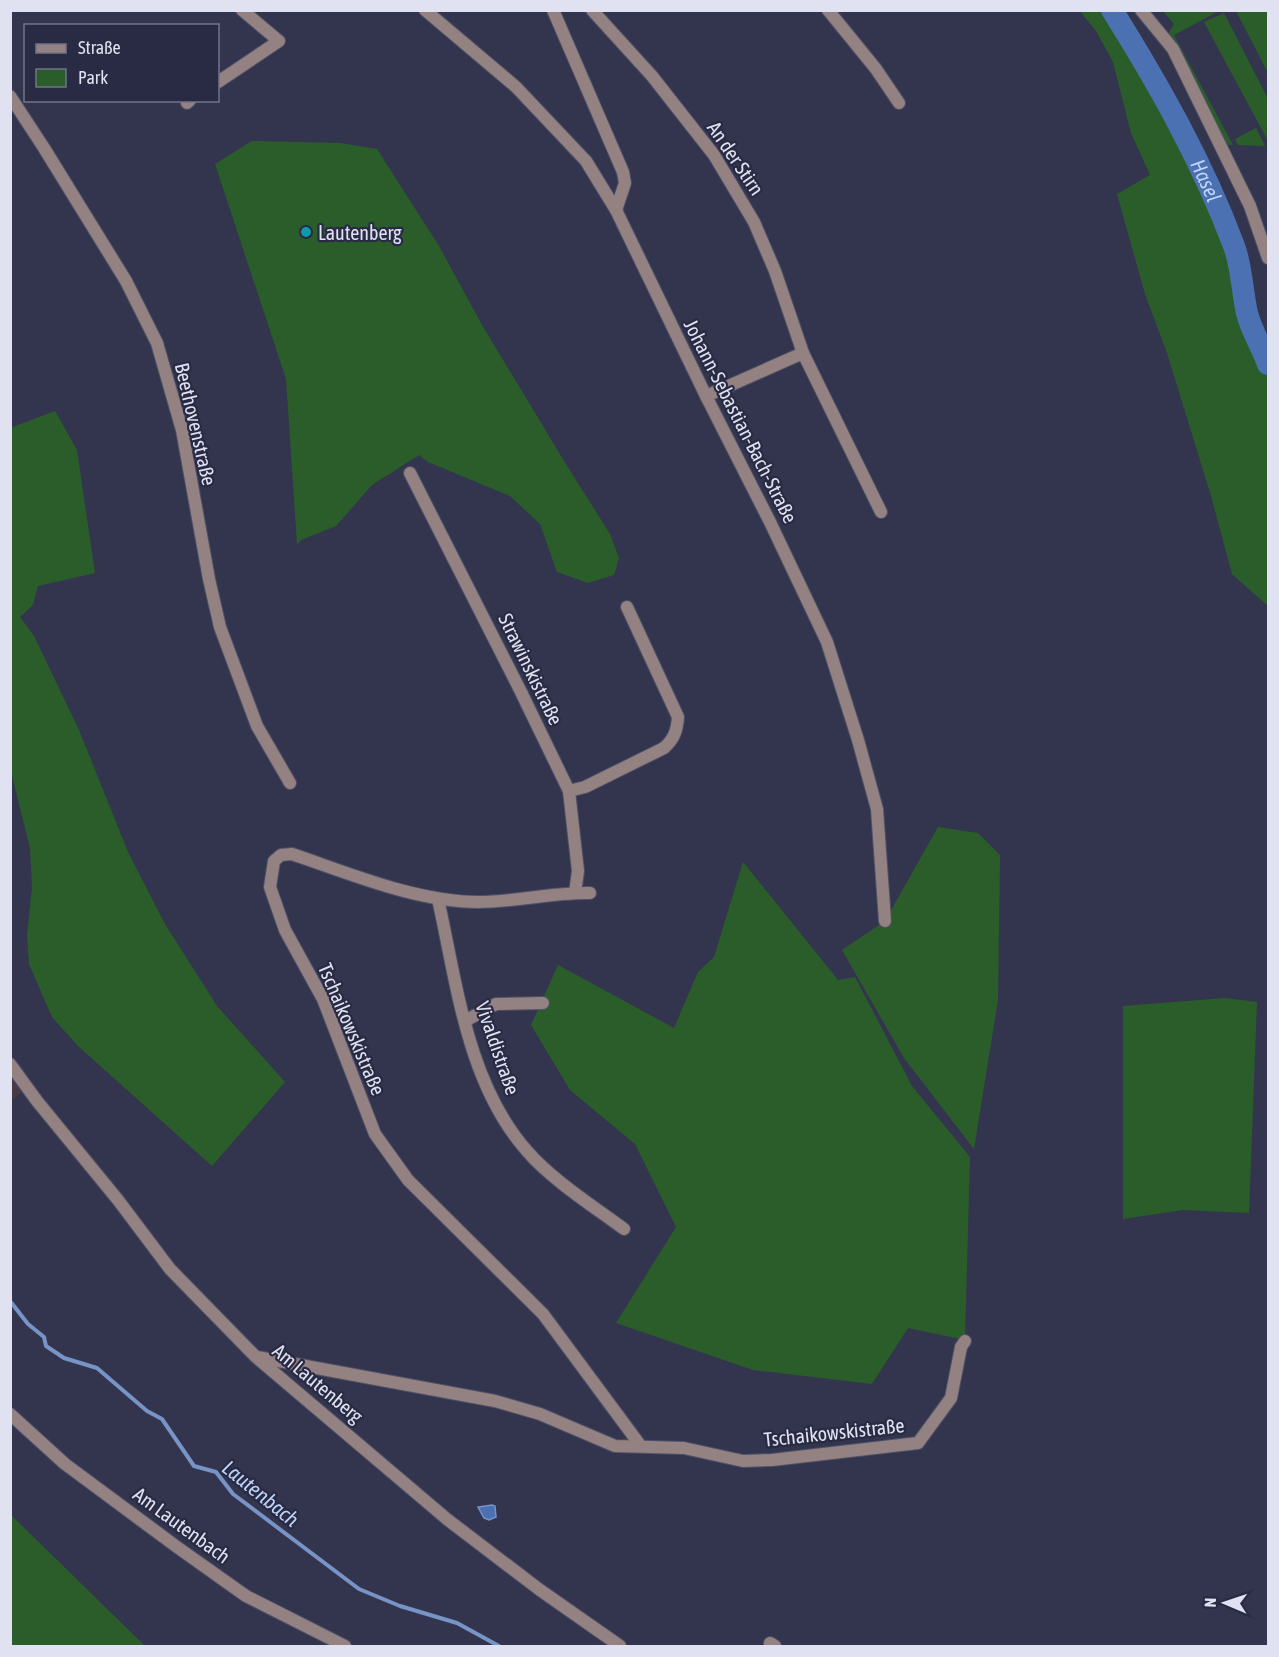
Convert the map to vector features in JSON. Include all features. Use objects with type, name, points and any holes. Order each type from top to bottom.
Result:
[{"type":"street","points":[[219,81],[279,41],[242,10]]},
{"type":"street","name":"Johann-Sebastian-Bach-Straße","points":[[425,10],[516,87],[586,161],[616,210],[827,642],[877,809],[885,921]]},
{"type":"street","points":[[553,10],[623,172],[625,183],[616,210]]},
{"type":"street","name":"An der Stirn","points":[[592,10],[652,76],[719,163],[754,222],[775,271],[803,353],[880,512]]},
{"type":"street","points":[[828,10],[876,69],[899,103]]},
{"type":"street","points":[[1141,10],[1173,49],[1250,206],[1269,258]]},
{"type":"street","name":"Beethovenstraße","points":[[10,96],[126,281],[157,344],[182,430],[210,585],[220,627],[257,726],[290,783]]},
{"type":"street","points":[[706,396],[803,353]]},
{"type":"street","name":"Strawinskistraße","points":[[410,473],[569,791],[578,871],[575,893]]},
{"type":"street","points":[[569,791],[585,787],[664,748],[673,740],[678,727],[678,717],[627,607]]},
{"type":"street","name":"Tschaikowskistraße","points":[[590,892],[480,902],[438,898],[371,882],[292,854],[281,855],[274,861],[270,887],[285,930],[323,999],[375,1134],[408,1180],[543,1314],[639,1445]]},
{"type":"street","name":"Vivaldistraße","points":[[438,898],[465,1021],[485,1085],[498,1110],[528,1152],[555,1176],[624,1229]]},
{"type":"street","points":[[465,1021],[496,1005],[543,1003]]},
{"type":"street","name":"Am Lautenberg","points":[[10,1064],[170,1269],[256,1357],[448,1520],[620,1647]]},
{"type":"street","name":"Tschaikowskistraße","points":[[256,1357],[495,1401],[540,1414],[615,1446],[684,1448],[743,1461],[772,1460],[918,1443],[951,1398],[961,1347],[965,1341]]},
{"type":"street","name":"Am Lautenbach","points":[[10,1414],[65,1464],[246,1596],[345,1647]]},
{"type":"shaded area","points":[[10,1071],[24,1091],[11,1101],[10,1101]]},
{"type":"green space","points":[[1080,11],[1112,11],[1140,56],[1197,159],[1218,203],[1235,250],[1248,315],[1268,364],[1268,606],[1232,574],[1211,496],[1167,353],[1145,294],[1117,194],[1150,175],[1131,133],[1113,62],[1096,31]]},
{"type":"green space","points":[[1163,11],[1219,11],[1174,35],[1233,145],[1223,145],[1168,34],[1174,24]]},
{"type":"green space","points":[[1236,11],[1268,11],[1268,73]]},
{"type":"green space","points":[[1224,13],[1268,99],[1268,141],[1204,22]]},
{"type":"green space","points":[[1256,128],[1265,146],[1238,145],[1235,139]]},
{"type":"green space","points":[[252,141],[340,143],[377,149],[439,246],[482,325],[610,534],[619,558],[614,575],[588,583],[557,572],[540,524],[510,496],[428,462],[419,455],[372,485],[336,526],[301,540],[297,544],[286,379],[215,164]]},
{"type":"green space","points":[[55,411],[77,450],[95,573],[38,586],[33,605],[20,617],[34,636],[79,730],[128,852],[165,924],[217,1006],[285,1082],[212,1166],[78,1046],[52,1017],[29,964],[27,936],[32,887],[30,848],[10,768],[10,428]]},
{"type":"green space","points":[[938,827],[978,833],[1000,855],[998,1000],[974,1149],[904,1058],[842,950],[885,921]]},
{"type":"green space","points":[[743,862],[838,980],[855,977],[912,1086],[970,1157],[965,1340],[908,1328],[872,1384],[753,1370],[616,1323],[676,1227],[635,1144],[570,1090],[531,1025],[558,965],[674,1028],[698,972],[714,957]]},
{"type":"green space","points":[[1225,998],[1257,1002],[1249,1213],[1183,1210],[1123,1219],[1123,1006]]},
{"type":"green space","points":[[10,1514],[145,1646],[11,1646]]},
{"type":"water","points":[[495,1506],[496,1517],[489,1520],[484,1518],[478,1507]]},
{"type":"waterway","name":"Hasel","points":[[1112,10],[1163,96],[1222,215],[1239,262],[1249,319],[1268,364]]},
{"type":"waterway","name":"Lautenbach","points":[[10,1301],[28,1324],[44,1337],[46,1346],[64,1358],[97,1368],[147,1411],[162,1419],[194,1466],[216,1472],[233,1494],[359,1589],[400,1606],[457,1623],[499,1646]]},
{"type":"place","name":"Lautenberg","points":[[306,232]]}]
